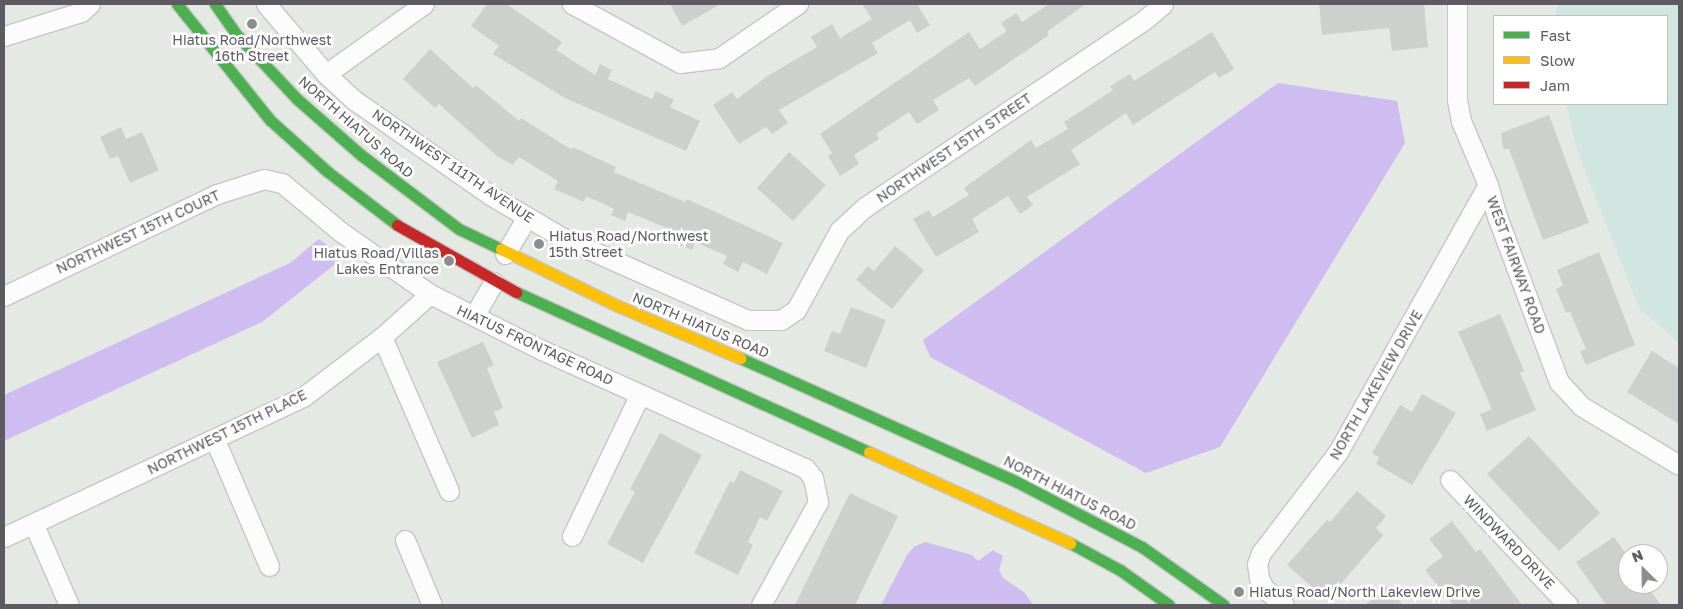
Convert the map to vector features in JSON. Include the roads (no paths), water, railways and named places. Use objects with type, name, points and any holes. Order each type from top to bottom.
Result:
[{"type":"main road","points":[[177,4],[270,120],[328,172],[403,229],[494,282],[798,421],[916,471],[1068,543],[1120,570],[1170,605]]},
{"type":"main road","name":"NORTH HIATUS ROAD","points":[[215,4],[238,35],[297,99],[361,155],[459,229],[506,254],[1017,482],[1142,547],[1224,605]]},
{"type":"main road","points":[[494,282],[506,254]]},
{"type":"street","points":[[4,36],[81,12],[90,4]]},
{"type":"street","name":"NORTHWEST 111TH AVENUE","points":[[266,4],[326,74],[354,100],[527,217],[563,238],[748,320],[781,320]]},
{"type":"street","points":[[326,74],[424,4]]},
{"type":"street","points":[[572,4],[680,63],[719,58],[798,4]]},
{"type":"street","name":"WEST FAIRWAY ROAD","points":[[1457,4],[1457,100],[1467,140],[1488,185],[1510,252],[1566,393],[1581,406],[1679,465]]},
{"type":"street","name":"NORTHWEST 15TH STREET","points":[[781,320],[796,310],[839,231],[865,207],[1162,6]]},
{"type":"street","name":"NORTHWEST 15TH COURT","points":[[4,296],[217,194],[264,179],[275,181]]},
{"type":"street","name":"HIATUS FRONTAGE ROAD","points":[[275,181],[342,232],[430,294],[640,394],[794,461],[813,478],[818,502],[761,605]]},
{"type":"street","name":"NORTH LAKEVIEW DRIVE","points":[[1284,605],[1264,588],[1259,578],[1257,564],[1261,553],[1338,452],[1488,185]]},
{"type":"street","points":[[506,254],[527,217]]},
{"type":"street","points":[[474,316],[494,282]]},
{"type":"street","name":"NORTHWEST 15TH PLACE","points":[[4,537],[215,440],[303,397],[382,337],[430,294]]},
{"type":"street","points":[[382,337],[449,491]]},
{"type":"street","points":[[572,536],[640,394]]},
{"type":"street","points":[[215,440],[269,566]]},
{"type":"street","name":"WINDWARD DRIVE","points":[[1450,480],[1568,605]]},
{"type":"street","points":[[34,524],[69,605]]},
{"type":"street","points":[[405,540],[432,605]]},
{"type":"place","name":"Hiatus Road/Northwest 16th Street","points":[[252,24]]},
{"type":"place","name":"Hiatus Road/Northwest 15th Street","points":[[539,244]]},
{"type":"place","name":"Hiatus Road/Villas Lakes Entrance","points":[[449,261]]},
{"type":"place","name":"Hiatus Road/North Lakeview Drive","points":[[1239,592]]}]
